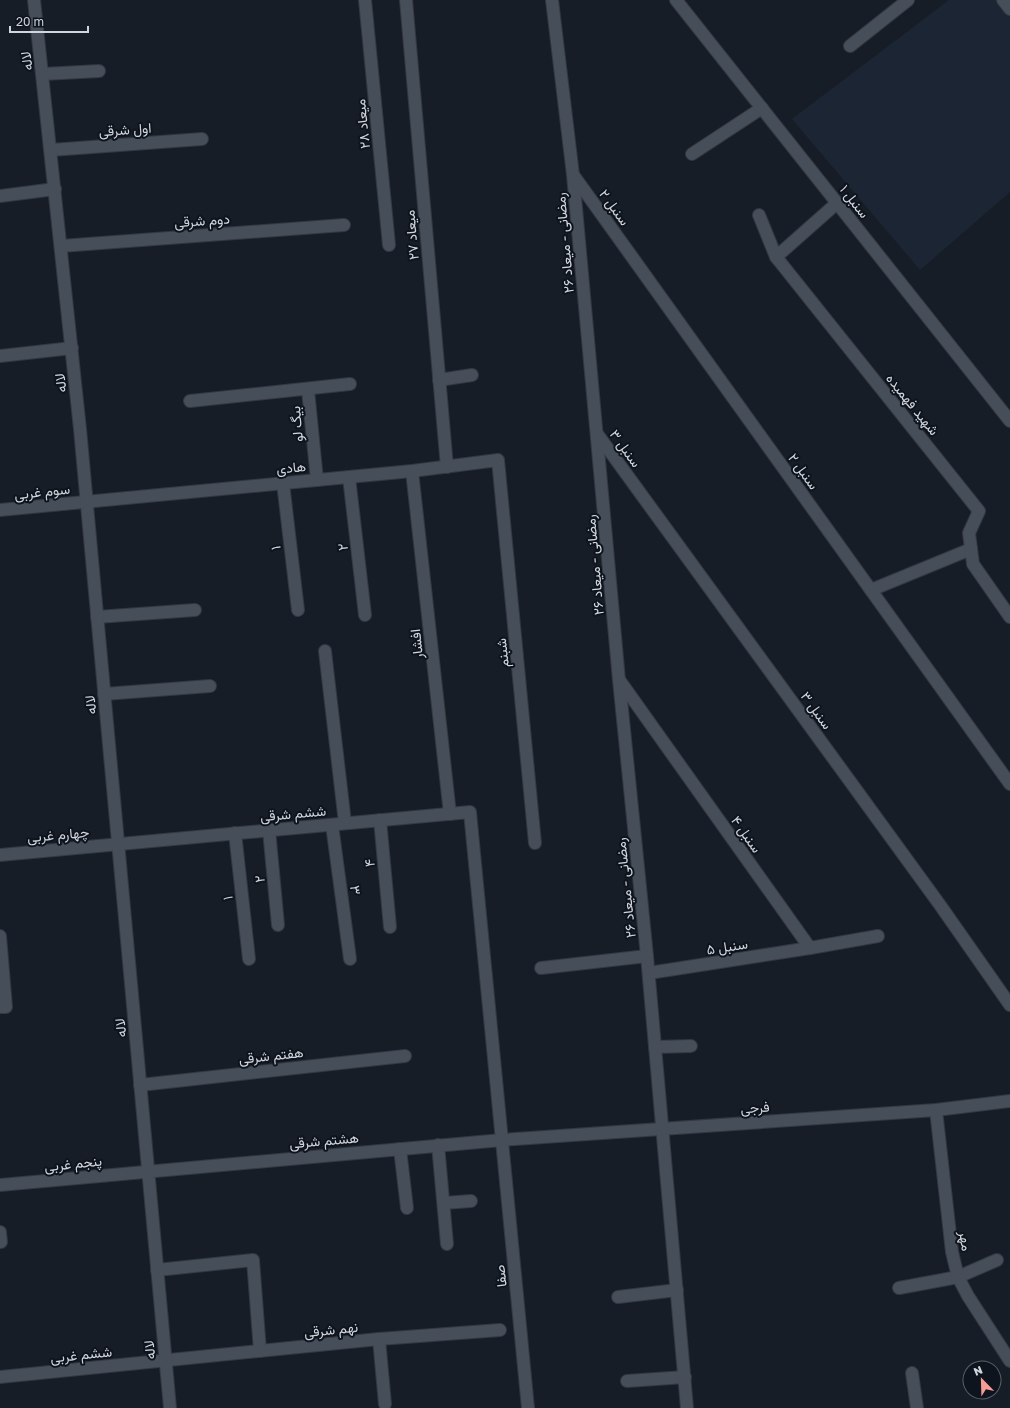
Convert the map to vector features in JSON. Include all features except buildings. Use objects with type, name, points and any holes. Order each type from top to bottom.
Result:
[{"type":"street","name":"لاله","points":[[34,0],[87,501],[170,1408]]},
{"type":"street","name":"میعاد ۲۸","points":[[365,0],[389,245]]},
{"type":"street","name":"میعاد ۲۷","points":[[406,0],[447,467]]},
{"type":"street","name":"رمضانی - میعاد ۲۶","points":[[552,0],[573,175],[619,680],[649,973],[687,1408]]},
{"type":"street","name":"سنبل ۱","points":[[676,0],[1010,421]]},
{"type":"street","points":[[850,46],[908,0]]},
{"type":"street","points":[[1003,0],[1010,9]]},
{"type":"street","points":[[43,74],[99,71]]},
{"type":"street","points":[[692,154],[762,108]]},
{"type":"street","name":"اول شرقی","points":[[51,150],[202,139]]},
{"type":"street","name":"سنبل ۲","points":[[573,175],[1010,784]]},
{"type":"street","points":[[0,196],[55,189]]},
{"type":"street","points":[[776,257],[837,203]]},
{"type":"street","name":"شهید فهمیده","points":[[759,215],[776,257],[979,511],[969,533],[973,564],[1010,617]]},
{"type":"street","name":"دوم شرقی","points":[[61,246],[344,225]]},
{"type":"street","points":[[0,356],[72,348]]},
{"type":"street","points":[[439,380],[472,375]]},
{"type":"street","points":[[190,401],[308,390],[350,384]]},
{"type":"street","name":"بیگ لو","points":[[308,390],[317,480]]},
{"type":"street","name":"سنبل ۳","points":[[597,434],[940,906],[1010,1005]]},
{"type":"street","name":"هادی","points":[[87,501],[412,471],[498,460]]},
{"type":"street","name":"شبنم","points":[[498,460],[535,842]]},
{"type":"street","name":"افشار","points":[[412,471],[450,814]]},
{"type":"street","name":"۲","points":[[349,477],[365,615]]},
{"type":"street","name":"۱","points":[[283,483],[298,610]]},
{"type":"street","name":"سوم غربی","points":[[0,510],[87,501]]},
{"type":"street","points":[[871,590],[971,549]]},
{"type":"street","points":[[97,617],[195,610]]},
{"type":"street","name":"۳","points":[[325,651],[350,959]]},
{"type":"street","name":"سنبل ۴","points":[[619,680],[810,948]]},
{"type":"street","points":[[104,694],[210,686]]},
{"type":"street","name":"ششم شرقی","points":[[118,844],[470,812]]},
{"type":"street","name":"صفا","points":[[470,812],[528,1408]]},
{"type":"street","name":"۴","points":[[380,820],[390,927]]},
{"type":"street","name":"۲","points":[[269,830],[278,925]]},
{"type":"street","name":"۱","points":[[235,833],[249,959]]},
{"type":"street","name":"چهارم غربی","points":[[0,855],[118,844]]},
{"type":"street","points":[[0,936],[3,1007]]},
{"type":"street","points":[[810,948],[878,936]]},
{"type":"street","name":"سنبل ۵","points":[[649,973],[810,948]]},
{"type":"street","points":[[541,968],[647,956]]},
{"type":"street","points":[[655,1047],[691,1046]]},
{"type":"street","name":"هفتم شرقی","points":[[140,1084],[405,1056]]},
{"type":"street","name":"فرجی","points":[[502,1140],[936,1110],[1010,1101]]},
{"type":"street","name":"مهر","points":[[936,1110],[952,1252],[958,1277],[1010,1361]]},
{"type":"street","name":"هشتم شرقی","points":[[148,1171],[502,1140]]},
{"type":"street","points":[[438,1146],[447,1244]]},
{"type":"street","points":[[400,1149],[407,1208]]},
{"type":"street","name":"پنجم غربی","points":[[0,1185],[148,1171]]},
{"type":"street","points":[[444,1203],[471,1201]]},
{"type":"street","points":[[157,1270],[253,1260],[260,1351]]},
{"type":"street","points":[[899,1288],[958,1277],[997,1260]]},
{"type":"street","points":[[618,1297],[677,1290]]},
{"type":"street","name":"نهم شرقی","points":[[165,1360],[379,1339],[500,1330]]},
{"type":"street","points":[[379,1339],[385,1404]]},
{"type":"street","name":"ششم غربی","points":[[0,1377],[165,1360]]},
{"type":"street","points":[[912,1373],[917,1408]]},
{"type":"street","points":[[627,1380],[684,1377]]},
{"type":"shaded area","points":[[949,0],[1003,0],[1010,9],[1010,192],[920,270],[792,119]]}]
